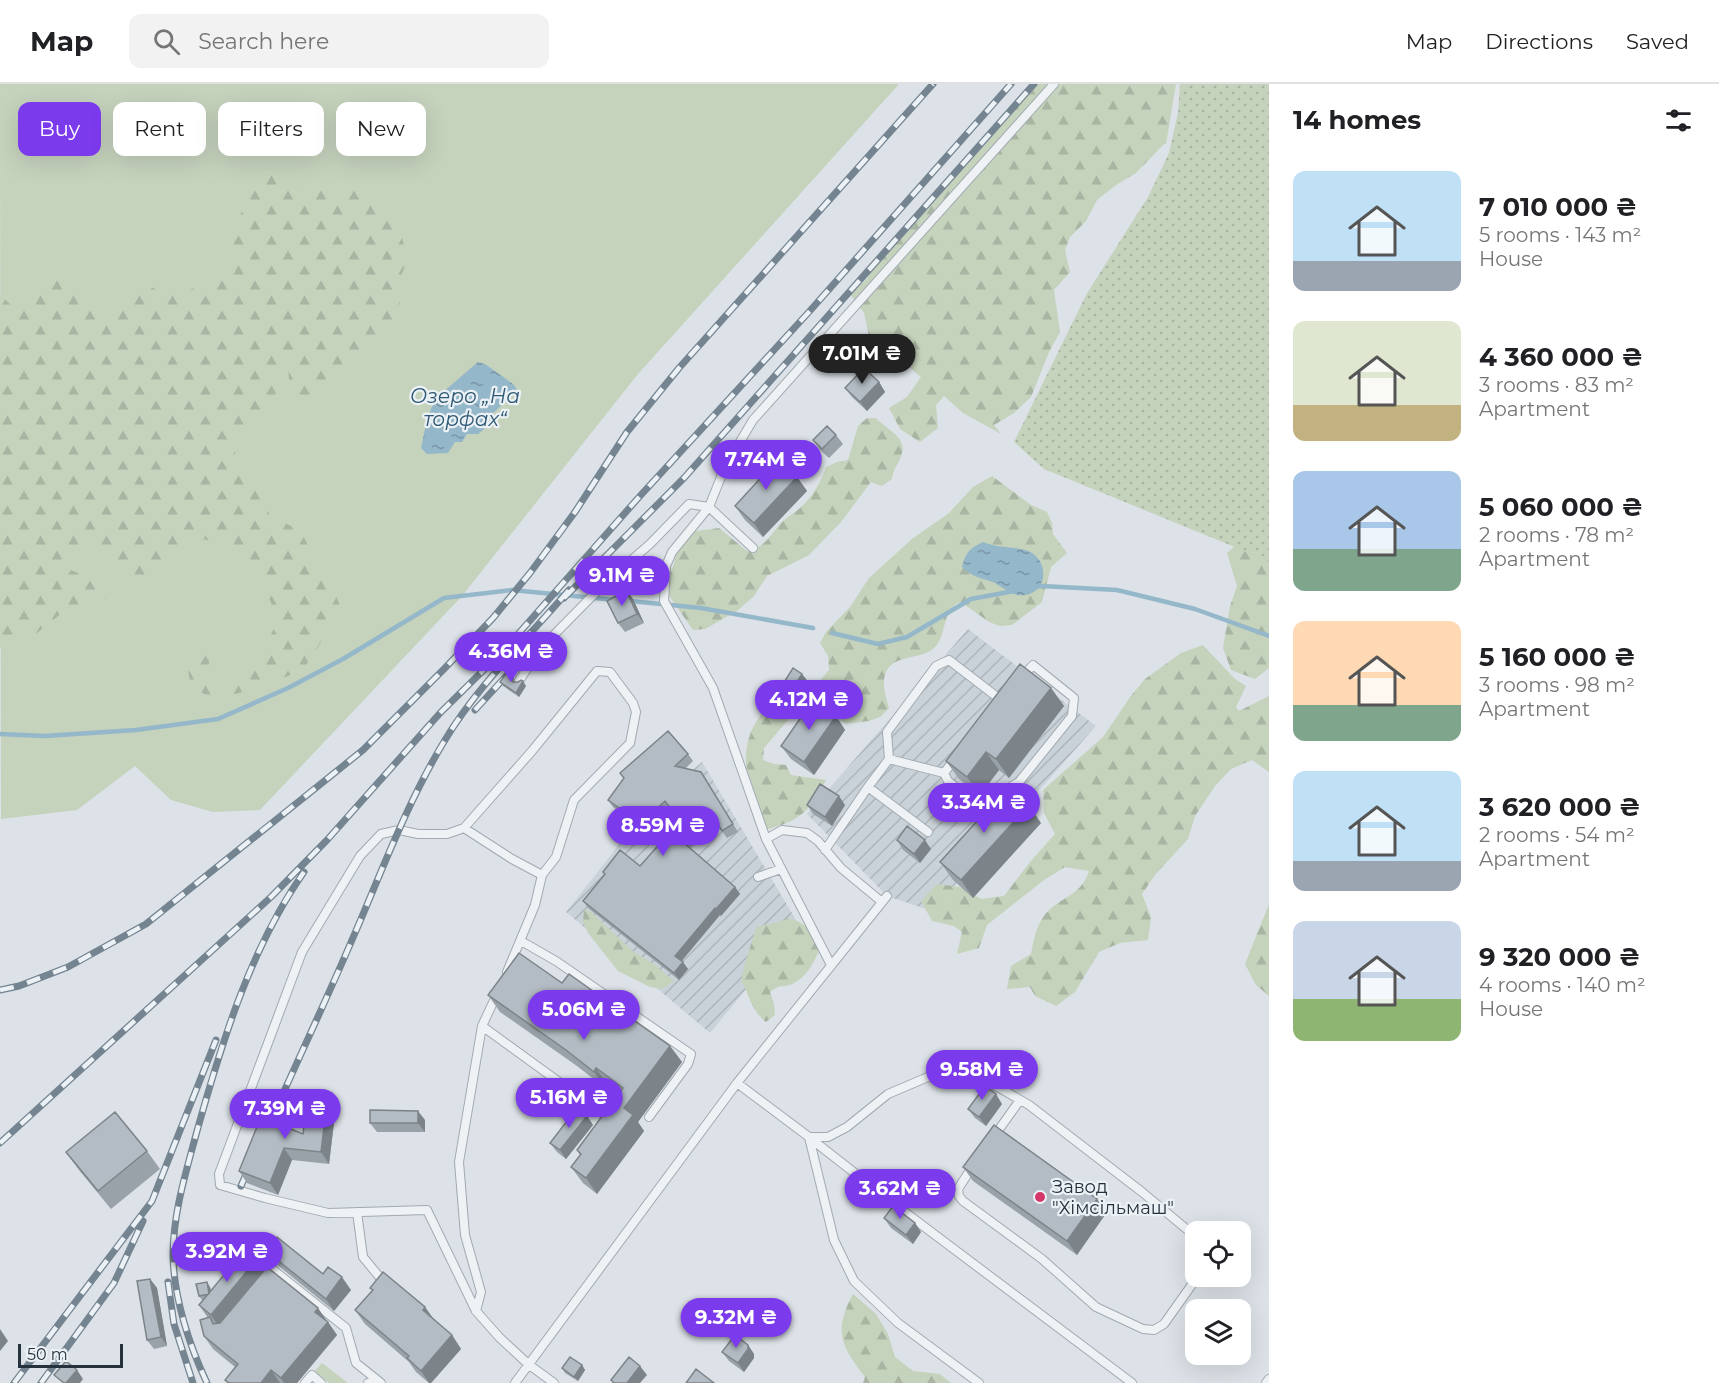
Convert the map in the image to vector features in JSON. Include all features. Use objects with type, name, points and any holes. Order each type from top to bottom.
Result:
[{"type":"lane","points":[[831,965],[766,840],[713,688],[664,601],[666,566],[672,552],[709,507],[725,466],[753,420],[1054,84]]},
{"type":"lane","points":[[519,681],[540,649],[605,583],[650,544],[689,504],[709,507],[753,548]]},
{"type":"lane","points":[[825,850],[889,759],[887,732],[936,666],[949,660],[1002,699]]},
{"type":"lane","points":[[889,759],[944,773],[948,781],[979,806],[1019,782],[1072,716],[1074,698],[1033,665],[1017,682]]},
{"type":"lane","points":[[476,1311],[481,1292],[465,1235],[459,1162],[482,1026],[522,940],[535,905],[542,875],[556,857],[574,800],[630,742],[636,712],[633,703],[610,672],[597,671],[532,751],[464,828],[447,834],[418,834],[399,830],[381,834],[360,856],[302,952],[219,1174],[220,1185],[328,1213],[427,1210],[476,1311],[528,1364],[554,1383]]},
{"type":"lane","points":[[994,709],[1010,691]]},
{"type":"lane","points":[[944,773],[958,754]]},
{"type":"lane","points":[[868,788],[928,832]]},
{"type":"lane","points":[[464,828],[542,875]]},
{"type":"lane","points":[[515,1383],[737,1083],[884,899],[841,868],[807,833],[782,830],[766,840]]},
{"type":"lane","points":[[758,878],[782,869]]},
{"type":"lane","points":[[522,940],[691,1054],[688,1064],[649,1117]]},
{"type":"lane","points":[[482,1026],[610,1119],[604,1128]]},
{"type":"lane","points":[[809,1137],[828,1137],[847,1127],[888,1094],[928,1077],[984,1079],[1020,1100],[1142,1192],[1185,1228]]},
{"type":"lane","points":[[737,1083],[1132,1383]]},
{"type":"lane","points":[[987,1146],[1020,1100]]},
{"type":"lane","points":[[809,1137],[834,1240],[854,1281],[898,1323],[979,1383]]},
{"type":"lane","points":[[980,1155],[960,1183],[959,1196],[1042,1259],[1096,1307],[1146,1330],[1154,1330],[1164,1324],[1190,1287]]},
{"type":"lane","points":[[357,1212],[363,1257],[382,1280]]},
{"type":"lane","points":[[222,1255],[229,1246],[242,1245],[346,1328],[356,1363],[378,1381]]},
{"type":"lane","points":[[267,1280],[274,1271]]},
{"type":"lane","points":[[305,1383],[312,1375],[321,1383]]},
{"type":"lane","points":[[1266,1383],[1269,1379]]},
{"type":"lane","points":[[368,1383],[378,1381]]},
{"type":"shaded area","points":[[968,629],[1096,726],[932,911],[887,896],[807,814]]},
{"type":"shaded area","points":[[702,762],[799,925],[710,1033],[566,912],[648,808]]},
{"type":"green space","points":[[0,84],[899,84],[638,374],[462,596],[260,810],[213,812],[171,800],[135,766],[77,810],[1,819]]},
{"type":"green space","points":[[1038,84],[1176,84],[1166,144],[1136,173],[1097,200],[1086,221],[1070,237],[1065,250],[1070,272],[1054,290],[1060,332],[1049,352],[1031,397],[1014,413],[994,425],[1001,434],[963,413],[944,396],[936,405],[938,428],[920,442],[900,429],[889,408],[907,397],[921,377],[907,365],[886,353],[869,336],[864,313],[850,294],[867,279],[879,258],[911,222],[929,207],[942,186],[987,135]]},
{"type":"green space","points":[[1180,84],[1269,84],[1269,561],[1044,469],[1014,442],[1086,295],[1148,197],[1169,153],[1178,113]]},
{"type":"green space","points":[[261,168],[285,171],[303,187],[326,191],[350,188],[374,197],[392,216],[402,237],[407,260],[399,282],[400,312],[389,333],[369,346],[333,376],[318,395],[295,400],[290,397],[288,365],[281,363],[276,392],[270,408],[236,433],[235,456],[252,473],[266,493],[269,516],[300,530],[311,551],[314,565],[330,583],[340,605],[324,637],[305,666],[289,676],[221,697],[210,696],[191,687],[187,664],[201,645],[220,631],[207,669],[207,676],[225,684],[252,666],[275,626],[271,602],[245,562],[205,539],[185,549],[170,566],[151,580],[123,572],[106,555],[85,545],[62,547],[68,569],[90,578],[106,598],[85,610],[62,613],[32,637],[9,641],[0,648],[0,295],[20,313],[56,280],[78,288],[117,316],[145,284],[166,294],[189,290],[235,273],[230,255],[229,231],[242,212]]},
{"type":"green space","points":[[867,418],[876,418],[900,439],[903,450],[892,479],[882,486],[871,482],[841,522],[809,555],[767,576],[754,596],[737,611],[705,629],[693,630],[665,590],[665,578],[673,568],[678,545],[685,536],[696,531],[719,528],[747,551],[760,546],[809,498],[826,467],[848,460],[858,426]]},
{"type":"green space","points":[[1269,439],[1269,668],[1255,679],[1231,670],[1223,648],[1230,606],[1237,586],[1227,553],[1264,521]]},
{"type":"green space","points":[[992,476],[1031,505],[1047,512],[1052,523],[1053,534],[1067,553],[1051,567],[1042,602],[1012,625],[1000,626],[989,622],[961,602],[955,605],[947,616],[941,636],[934,648],[929,652],[895,662],[890,666],[886,672],[884,685],[889,708],[880,717],[846,724],[826,712],[804,704],[802,702],[829,670],[828,656],[820,643],[826,632],[850,607],[869,578],[912,539],[949,513],[973,487]]},
{"type":"green space","points":[[1203,645],[1235,679],[1246,686],[1236,707],[1239,711],[1269,696],[1269,772],[1252,760],[1231,769],[1215,786],[1195,816],[1188,839],[1155,875],[1142,894],[1151,917],[1148,940],[1120,943],[1099,952],[1075,992],[1056,1006],[1035,996],[1030,987],[1007,989],[1011,966],[1031,954],[1037,930],[1045,914],[1077,890],[1089,871],[1065,867],[1044,880],[987,925],[979,948],[957,954],[962,932],[954,926],[932,921],[921,901],[937,884],[960,887],[981,899],[1004,896],[1055,834],[1044,813],[1043,790],[1103,737],[1145,679],[1181,653]]},
{"type":"green space","points":[[784,700],[794,713],[764,748],[763,760],[786,765],[791,775],[826,780],[815,799],[803,813],[788,823],[767,829],[756,825],[755,795],[747,767],[747,744],[754,724],[760,716],[767,709]]},
{"type":"green space","points":[[1269,904],[1269,996],[1256,985],[1245,964]]},
{"type":"green space","points":[[584,910],[590,911],[634,952],[654,964],[674,981],[662,989],[650,987],[618,971],[588,933],[583,922]]},
{"type":"green space","points":[[788,918],[800,922],[808,929],[819,951],[812,966],[801,978],[770,992],[775,1015],[766,1022],[754,1008],[741,981],[756,928]]},
{"type":"green space","points":[[853,1294],[876,1314],[888,1334],[895,1357],[913,1371],[940,1374],[951,1383],[863,1383],[865,1377],[850,1356],[842,1338],[843,1318]]},
{"type":"green space","points":[[322,1363],[348,1383],[329,1383],[315,1371]]},
{"type":"water","name":"Озеро „На торфах“","points":[[478,362],[485,364],[513,384],[516,388],[515,393],[489,417],[484,429],[478,434],[467,434],[462,442],[455,442],[448,453],[427,454],[421,448],[427,419],[435,399]]},
{"type":"water","points":[[983,542],[995,546],[1023,549],[1035,555],[1043,568],[1042,583],[1038,589],[1032,593],[1016,595],[995,583],[977,577],[962,567],[971,549]]},
{"type":"building","points":[[864,368],[879,382],[860,402],[845,388]]},
{"type":"building","points":[[827,426],[836,435],[822,449],[813,440]]},
{"type":"building","points":[[778,459],[797,477],[754,523],[735,506]]},
{"type":"building","points":[[626,590],[637,614],[618,623],[607,601]]},
{"type":"building","points":[[1020,664],[1051,688],[996,759],[986,752],[967,777],[946,761]]},
{"type":"building","points":[[793,668],[802,674],[790,693],[781,687]]},
{"type":"building","points":[[508,671],[511,673],[510,679],[513,682],[523,681],[516,693],[500,682]]},
{"type":"building","points":[[813,700],[836,716],[804,762],[781,746]]},
{"type":"building","points":[[668,731],[688,754],[675,766],[701,772],[733,824],[722,831],[715,819],[683,842],[735,887],[675,956],[683,962],[674,973],[583,901],[605,874],[603,872],[620,850],[640,866],[680,821],[665,801],[643,825],[608,800],[624,778],[620,773]]},
{"type":"building","points":[[820,784],[839,796],[825,817],[807,805]]},
{"type":"building","points":[[1008,787],[1029,805],[961,880],[940,862]]},
{"type":"building","points":[[907,826],[925,840],[914,854],[897,840]]},
{"type":"building","points":[[519,953],[562,983],[569,974],[670,1046],[624,1108],[633,1115],[586,1178],[571,1167],[581,1154],[577,1150],[623,1088],[596,1068],[594,1072],[488,995]]},
{"type":"building","points":[[985,1086],[996,1094],[979,1117],[968,1109]]},
{"type":"building","points":[[308,1092],[328,1094],[321,1152],[284,1148],[270,1183],[239,1171],[261,1117],[303,1134]]},
{"type":"building","points":[[577,1108],[587,1116],[560,1150],[550,1143]]},
{"type":"building","points":[[370,1110],[418,1111],[418,1123],[370,1123]]},
{"type":"building","points":[[115,1112],[147,1151],[98,1191],[66,1152]]},
{"type":"building","name":"Завод \"Хімсільмаш\"","points":[[994,1125],[1097,1199],[1067,1241],[963,1167]]},
{"type":"building","points":[[893,1206],[915,1223],[906,1235],[884,1218]]},
{"type":"building","points":[[216,1236],[210,1244],[212,1251],[192,1252],[190,1238]]},
{"type":"building","points":[[277,1237],[323,1274],[328,1267],[342,1277],[326,1299],[266,1251]]},
{"type":"building","points":[[244,1251],[256,1260],[211,1315],[199,1305]]},
{"type":"building","points":[[267,1267],[318,1308],[315,1312],[328,1322],[281,1378],[271,1370],[261,1383],[229,1383],[225,1380],[238,1364],[204,1336],[200,1320],[210,1317],[213,1324],[220,1323]]},
{"type":"building","points":[[383,1272],[425,1307],[423,1310],[452,1335],[421,1371],[407,1358],[409,1356],[355,1310],[373,1290],[370,1288]]},
{"type":"building","points":[[150,1279],[161,1337],[147,1340],[137,1281]]},
{"type":"building","points":[[207,1282],[209,1294],[199,1296],[196,1284]]},
{"type":"building","points":[[735,1335],[748,1345],[748,1349],[738,1363],[722,1352]]},
{"type":"building","points":[[570,1357],[582,1365],[574,1377],[562,1368]]},
{"type":"building","points":[[629,1357],[640,1366],[627,1383],[614,1383],[611,1380]]},
{"type":"building","points":[[66,1361],[77,1370],[64,1383],[54,1375]]},
{"type":"building","points":[[696,1369],[714,1383],[686,1383]]},
{"type":"waterway","points":[[1034,587],[1117,590],[1195,609],[1269,636]]},
{"type":"waterway","points":[[0,734],[45,736],[136,730],[218,719],[288,688],[343,659],[444,598],[512,590],[615,600]]},
{"type":"waterway","points":[[832,633],[878,644],[907,637],[971,599],[1014,591]]},
{"type":"waterway","points":[[630,601],[701,608],[813,628]]},
{"type":"railway","points":[[0,990],[19,986],[68,967],[146,924],[363,750],[493,618],[575,512],[627,432],[679,368],[933,84]]},
{"type":"railway","points":[[0,1143],[271,897],[327,840],[441,712],[504,650],[1011,84]]},
{"type":"railway","points":[[564,598],[684,478],[1034,84]]},
{"type":"railway","points":[[264,1136],[397,835],[432,763],[472,700],[569,590]]},
{"type":"railway","points":[[475,710],[542,637]]},
{"type":"railway","points":[[207,1383],[194,1353],[176,1288],[173,1256],[178,1208],[207,1097],[240,997],[268,932],[304,872]]},
{"type":"railway","points":[[14,1383],[152,1201],[216,1040]]},
{"type":"railway","points":[[241,1186],[251,1163]]},
{"type":"railway","points":[[41,1383],[114,1283],[143,1221]]},
{"type":"railway","points":[[168,1282],[174,1324],[193,1383]]},
{"type":"place","name":"Завод \"Хімсільмаш\"","points":[[1040,1197]]}]
